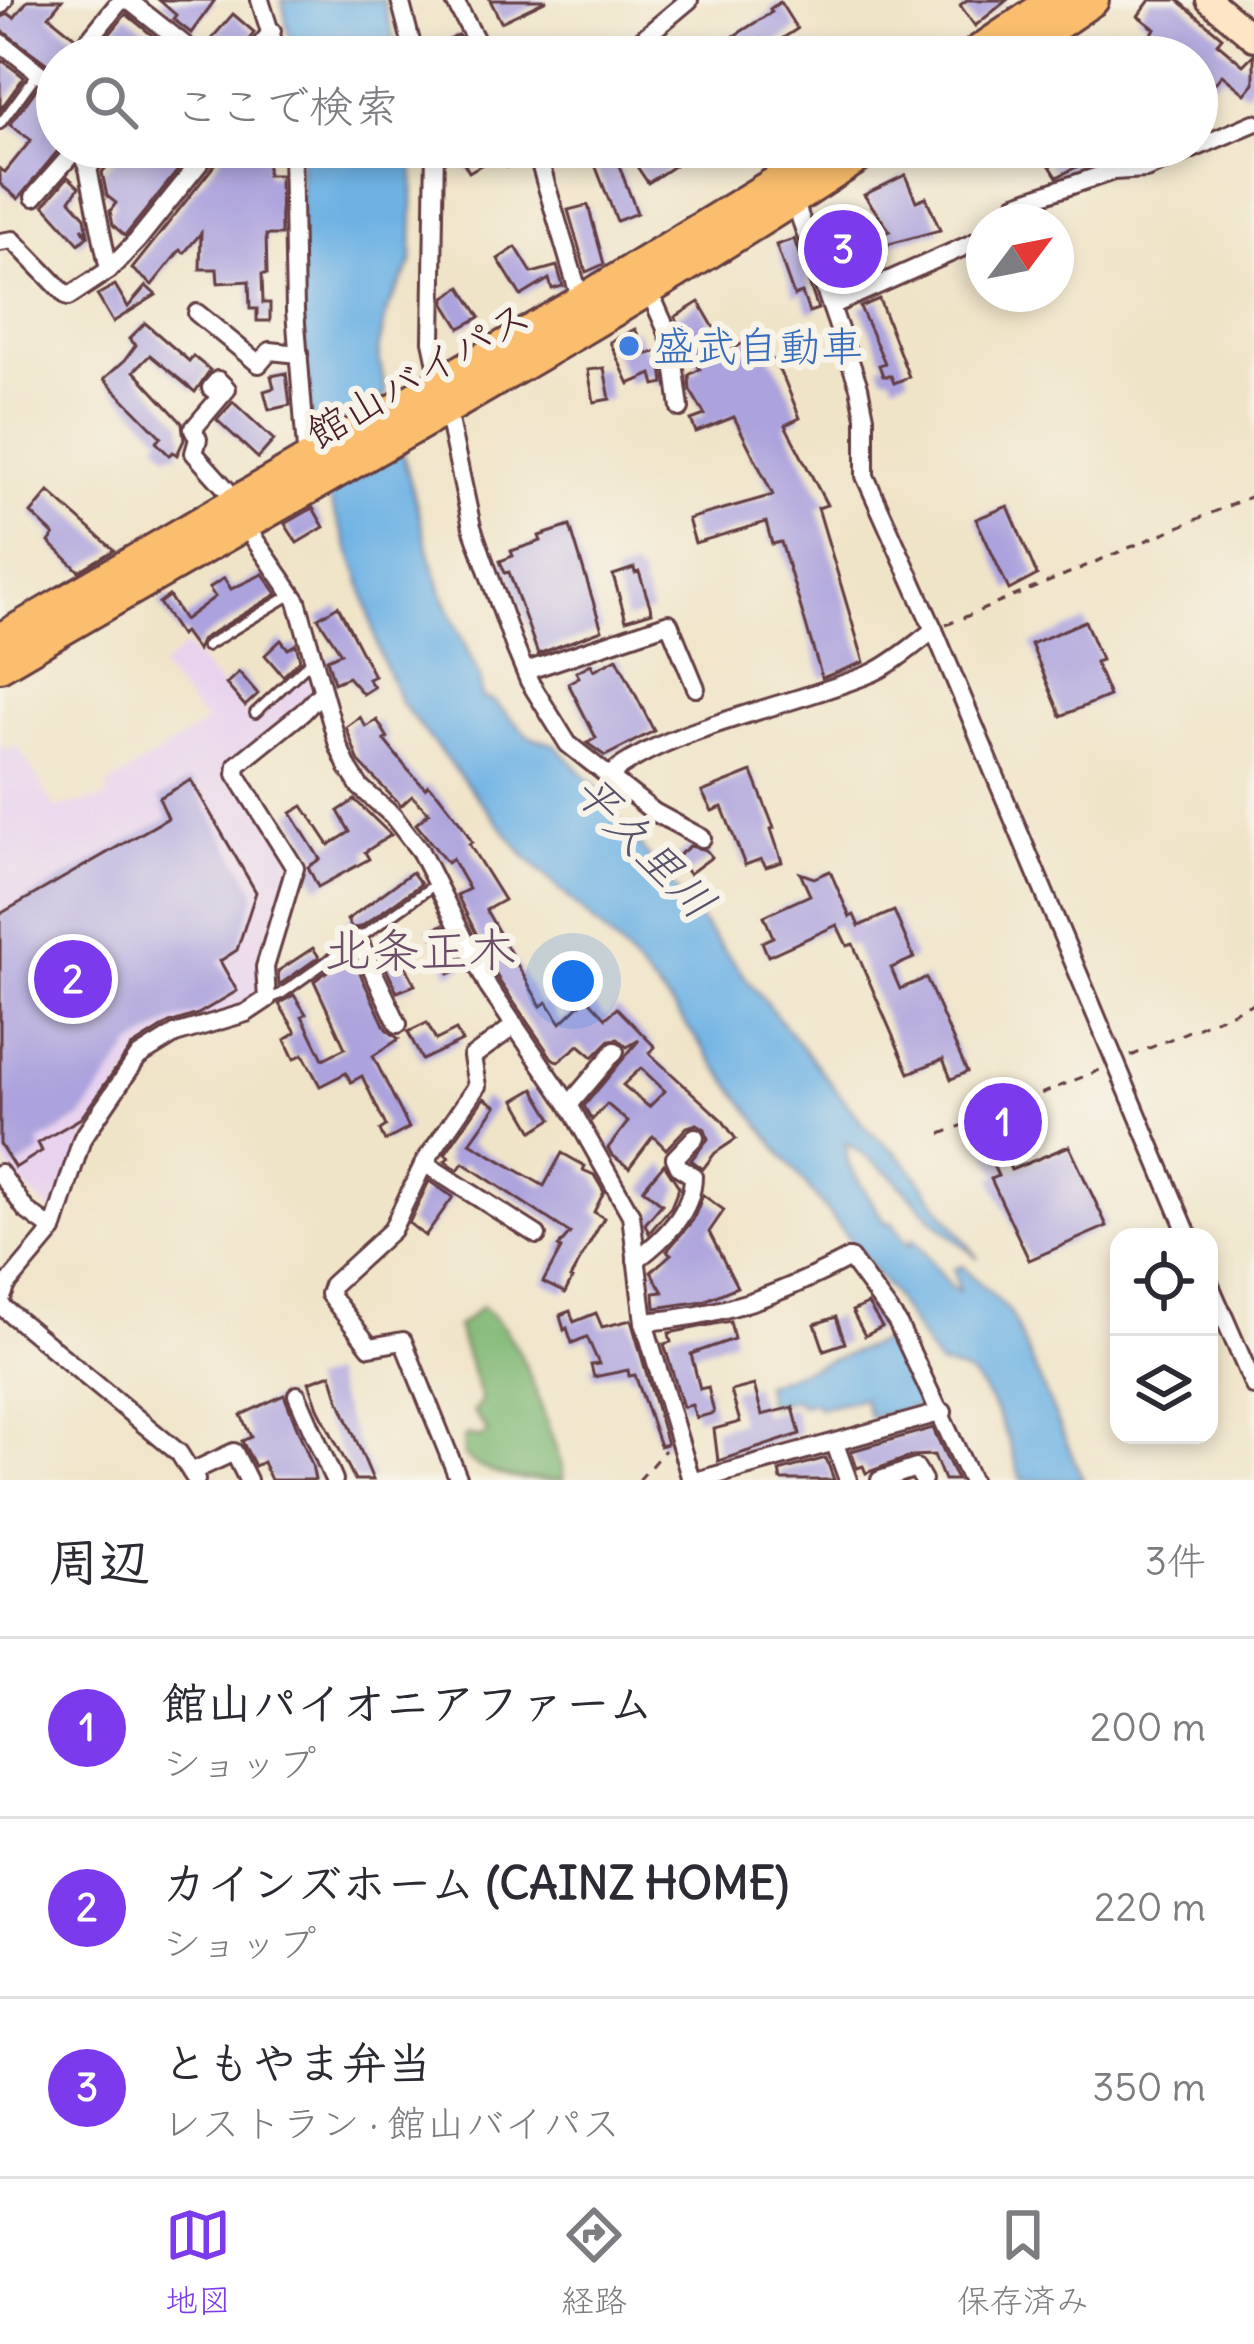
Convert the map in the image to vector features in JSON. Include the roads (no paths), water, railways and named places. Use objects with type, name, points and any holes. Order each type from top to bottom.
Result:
[{"type":"highway","points":[[1001,36],[1054,0]]},
{"type":"highway","points":[[1040,36],[1093,0]]},
{"type":"highway","name":"館山バイパス","points":[[440,396],[580,301],[798,168]]},
{"type":"highway","name":"館山バイパス","points":[[0,639],[240,512],[440,396],[648,288],[842,168]]},
{"type":"highway","name":"館山バイパス","points":[[0,666],[240,512]]},
{"type":"street","points":[[93,36],[124,0],[172,36]]},
{"type":"street","points":[[260,0],[273,36]]},
{"type":"street","points":[[400,0],[409,36]]},
{"type":"street","points":[[454,0],[474,36]]},
{"type":"street","points":[[646,36],[689,0]]},
{"type":"street","points":[[1210,0],[1254,38]]},
{"type":"street","points":[[268,36],[272,31]]},
{"type":"street","points":[[0,42],[36,73]]},
{"type":"street","points":[[1218,138],[1254,123]]},
{"type":"street","points":[[34,197],[60,168]]},
{"type":"street","points":[[88,168],[109,270]]},
{"type":"street","points":[[0,242],[13,240],[68,296],[109,270],[196,168]]},
{"type":"street","points":[[293,168],[299,353],[313,470]]},
{"type":"street","points":[[435,168],[431,320],[440,396],[472,527],[526,670],[568,744],[654,812],[701,838]]},
{"type":"street","points":[[541,168],[580,301]]},
{"type":"street","points":[[1016,204],[1113,171],[1148,168]]},
{"type":"street","points":[[794,200],[862,402],[865,476],[1185,1228]]},
{"type":"street","points":[[831,306],[966,246]]},
{"type":"street","points":[[648,288],[671,340],[680,408]]},
{"type":"street","points":[[197,314],[259,364],[270,351],[299,353]]},
{"type":"street","points":[[221,396],[193,429],[198,439],[194,453],[294,593],[348,768],[360,787],[393,816],[439,882],[489,988],[569,1105],[631,1215],[644,1322],[678,1442],[695,1480],[765,1473],[835,1444],[943,1412]]},
{"type":"street","points":[[526,670],[669,623],[696,688]]},
{"type":"street","points":[[610,775],[628,760],[667,743],[878,670],[934,630]]},
{"type":"street","points":[[248,1480],[234,1452],[193,1476],[179,1453],[0,1303],[7,1285],[53,1230],[82,1139],[138,1057],[175,1034],[245,1012],[268,999],[265,967],[295,868],[236,774],[237,765],[322,692]]},
{"type":"street","points":[[358,939],[398,1024]]},
{"type":"street","points":[[459,1480],[403,1340],[370,1347],[328,1294],[392,1230],[424,1163],[477,1085],[472,1057],[514,1026]]},
{"type":"street","points":[[569,1105],[615,1051]]},
{"type":"street","points":[[636,1260],[657,1244],[693,1192],[693,1176],[675,1158],[695,1137]]},
{"type":"street","points":[[424,1163],[536,1235]]},
{"type":"street","points":[[0,1173],[26,1210],[53,1230]]},
{"type":"street","points":[[644,1322],[697,1318],[760,1302],[850,1258],[897,1322],[971,1480]]},
{"type":"street","points":[[1218,1303],[1254,1386]]},
{"type":"street","points":[[296,1395],[334,1480]]},
{"type":"street","points":[[835,1444],[848,1480]]},
{"type":"street","points":[[880,1480],[916,1468],[923,1480]]},
{"type":"lane","points":[[0,124],[36,75]]},
{"type":"lane","points":[[206,646],[294,593]]},
{"type":"lane","points":[[255,712],[314,659]]},
{"type":"lane","points":[[268,999],[439,882]]},
{"type":"water","points":[[282,0],[383,0],[393,36],[289,36]]},
{"type":"water","points":[[300,168],[414,168],[412,262],[387,310],[378,351],[386,395],[313,438],[301,300]]},
{"type":"water","points":[[402,451],[431,559],[480,678],[482,698],[493,701],[530,737],[554,744],[614,806],[617,817],[870,1132],[913,1171],[978,1258],[937,1224],[891,1175],[846,1142],[848,1164],[885,1222],[892,1223],[909,1246],[912,1239],[916,1242],[951,1287],[959,1292],[954,1269],[962,1266],[1010,1312],[1083,1480],[1021,1480],[1009,1441],[983,1390],[962,1371],[938,1365],[890,1290],[673,1007],[619,946],[525,856],[401,703],[379,652],[360,578],[328,496]]},
{"type":"water","points":[[884,1341],[919,1398],[917,1406],[870,1418],[863,1398],[818,1408],[816,1402],[800,1405],[797,1399],[768,1406],[764,1384]]},
{"type":"place","name":"ともやま弁当","points":[[843,249]]},
{"type":"place","name":"盛武自動車","points":[[629,346]]},
{"type":"place","name":"カインズホーム (CAINZ HOME)","points":[[73,979]]},
{"type":"place","name":"館山パイオニアファーム","points":[[1003,1122]]},
{"type":"district","name":"北条正木","points":[[420,950]]},
{"type":"water label","name":"平久里川","points":[[645,846]]}]
